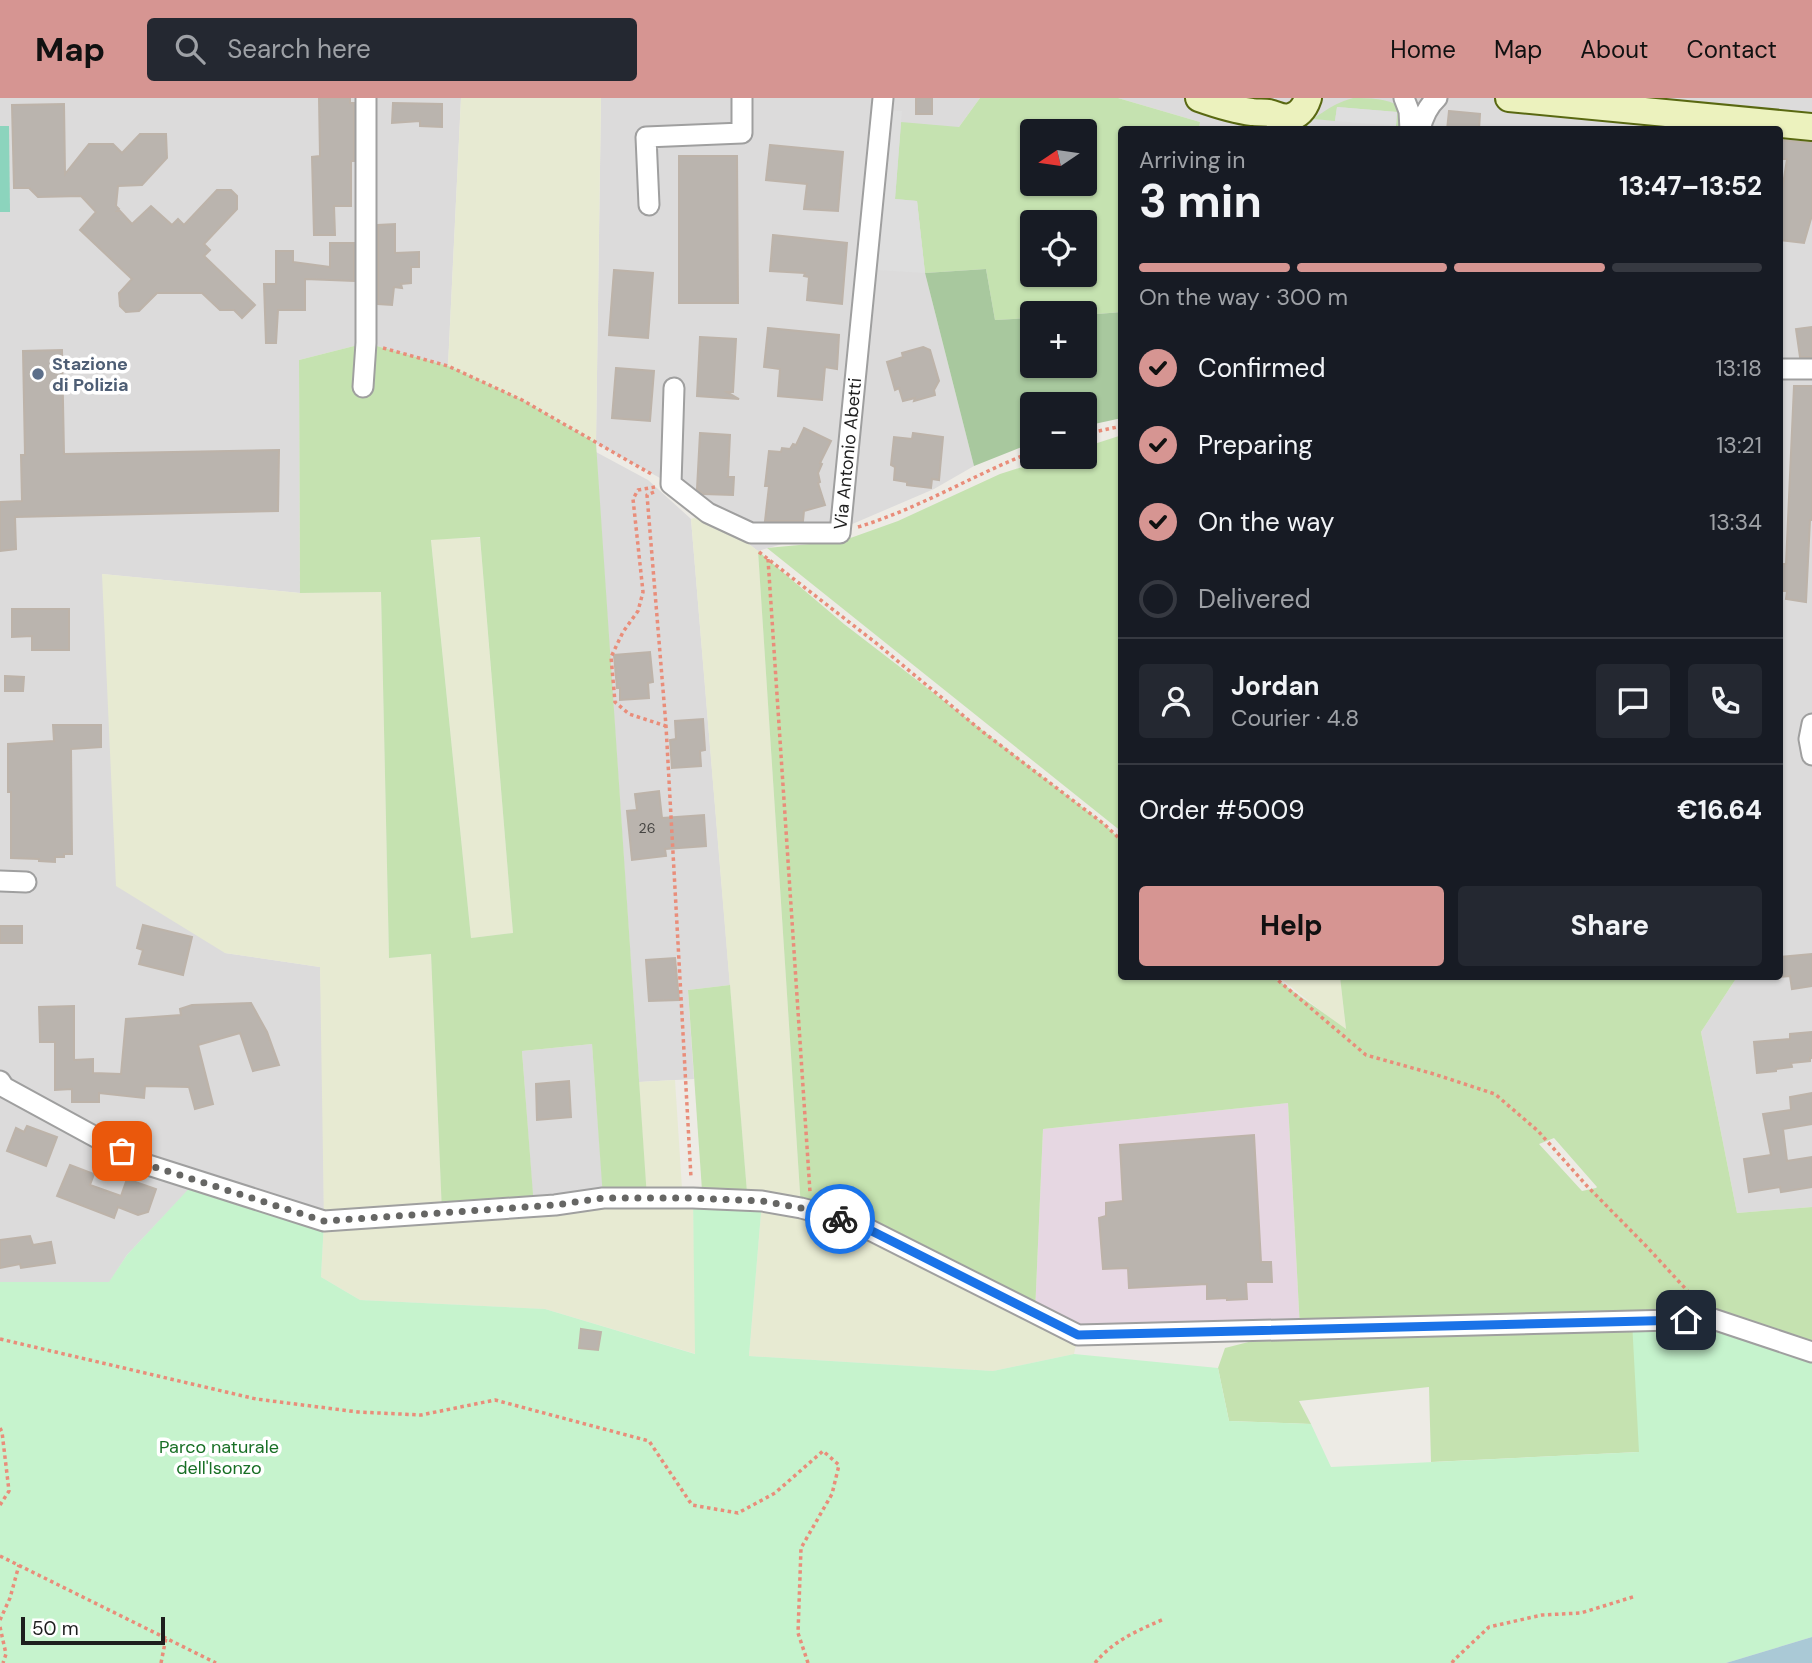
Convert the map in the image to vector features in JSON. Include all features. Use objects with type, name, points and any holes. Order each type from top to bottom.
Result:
[{"type":"main road","points":[[1199,98],[1252,112],[1266,106],[1277,117],[1286,118],[1300,112],[1313,101]]},
{"type":"main road","points":[[1509,98],[1630,104],[1812,127]]},
{"type":"street","points":[[363,387],[366,343],[366,98]]},
{"type":"street","points":[[649,205],[646,137],[742,132],[742,98]]},
{"type":"street","name":"Via Antonio Abetti","points":[[671,484],[708,513],[751,533],[840,533],[883,98]]},
{"type":"street","points":[[1404,98],[1409,111],[1410,126]]},
{"type":"street","points":[[1421,126],[1427,110],[1437,98]]},
{"type":"street","points":[[1783,369],[1812,369]]},
{"type":"street","points":[[671,484],[674,388]]},
{"type":"street","points":[[1812,724],[1812,755]]},
{"type":"street","points":[[0,881],[26,882]]},
{"type":"street","points":[[1,1091],[145,1164],[324,1221],[555,1205],[603,1198],[762,1201],[812,1211],[854,1222],[1078,1335],[1713,1319],[1812,1352]]},
{"type":"path","points":[[366,343],[448,366],[510,395],[671,484]]},
{"type":"path","points":[[1097,432],[1118,427]]},
{"type":"path","points":[[840,533],[883,520],[1020,457]]},
{"type":"path","points":[[671,484],[648,495],[666,726],[692,1198]]},
{"type":"path","points":[[666,726],[629,714],[615,702],[611,657],[623,632],[638,611],[643,592],[633,499],[638,490],[671,484]]},
{"type":"path","points":[[758,551],[1118,837]]},
{"type":"path","points":[[768,559],[812,1211]]},
{"type":"path","points":[[1278,980],[1366,1055],[1495,1094],[1538,1131],[1713,1319]]},
{"type":"path","points":[[0,1339],[256,1399],[345,1411],[421,1415],[495,1400],[649,1441],[692,1505],[738,1513],[775,1493],[823,1451],[839,1465],[832,1494],[801,1548],[798,1633],[808,1663]]},
{"type":"path","points":[[0,1428],[9,1491],[0,1505]]},
{"type":"path","points":[[0,1556],[216,1663]]},
{"type":"path","points":[[0,1620],[10,1598],[19,1565]]},
{"type":"path","points":[[1452,1663],[1489,1628],[1542,1615],[1581,1613],[1636,1596]]},
{"type":"path","points":[[1095,1663],[1102,1654],[1126,1636],[1164,1619]]},
{"type":"path","points":[[0,1627],[6,1654],[4,1663]]},
{"type":"path","points":[[161,1663],[166,1637]]},
{"type":"shaded area","points":[[0,98],[461,98],[448,366],[366,343],[299,360],[300,593],[102,574],[225,953],[320,967],[323,1048],[324,1221],[197,1181],[127,1255],[109,1283],[0,1282]]},
{"type":"shaded area","points":[[601,98],[980,98],[959,127],[917,201],[925,273],[974,466],[934,489],[850,525],[758,551],[671,484],[596,443]]},
{"type":"shaded area","points":[[1118,98],[1812,98],[1812,1207],[1737,1213],[1701,1032],[1735,980],[1783,980],[1783,126],[1200,126],[1200,122]]},
{"type":"shaded area","points":[[1337,107],[1397,112],[1396,126],[1335,121]]},
{"type":"shaded area","points":[[887,110],[902,111],[895,199],[917,201],[925,273],[877,270]]},
{"type":"shaded area","points":[[596,452],[648,480],[691,519],[730,985],[688,990],[694,1079],[639,1082]]},
{"type":"shaded area","points":[[592,1044],[603,1189],[533,1199],[522,1051]]},
{"type":"shaded area","points":[[1288,1103],[1300,1329],[1078,1335],[1035,1313],[1043,1129]]},
{"type":"green space","points":[[461,98],[601,98],[596,443],[522,400],[448,366]]},
{"type":"green space","points":[[980,98],[1118,98],[1200,122],[1199,126],[1118,126],[1118,312],[1097,314],[1097,301],[1020,301],[1020,319],[995,320],[986,269],[925,273],[917,201],[895,199],[901,122],[959,127]]},
{"type":"green space","points":[[1353,98],[1384,100],[1400,107],[1400,126],[1396,126],[1397,112],[1337,107],[1335,121],[1314,119],[1308,126],[1300,126]]},
{"type":"green space","points":[[0,126],[9,126],[10,212],[0,212]]},
{"type":"green space","points":[[986,269],[995,320],[1020,319],[1020,378],[1097,378],[1097,314],[1118,312],[1118,419],[1097,423],[1097,392],[1020,392],[1020,448],[974,466],[925,273]]},
{"type":"green space","points":[[366,343],[448,366],[522,400],[596,443],[647,1198],[603,1198],[592,1044],[522,1051],[534,1207],[442,1213],[431,954],[389,958],[381,592],[300,593],[299,360]],"holes":[[[480,537],[513,933],[471,938],[431,540]]]},
{"type":"green space","points":[[1118,436],[1118,829],[767,548],[842,541],[898,521],[1000,474],[1020,468],[1097,469],[1097,443]]},
{"type":"green space","points":[[708,513],[758,551],[801,1208],[1078,1335],[1074,1354],[993,1371],[749,1356],[762,1201],[747,1192],[691,519]]},
{"type":"green space","points":[[480,538],[513,933],[471,938],[431,539]]},
{"type":"green space","points":[[758,551],[844,624],[1118,837],[1118,980],[1277,980],[1346,1029],[1340,980],[1735,980],[1701,1032],[1737,1213],[1812,1207],[1812,1352],[1639,1452],[1431,1462],[1429,1387],[1299,1401],[1311,1424],[1229,1421],[1218,1368],[1225,1348],[1300,1329],[1288,1103],[1043,1129],[1035,1313],[801,1208]],"holes":[[[1554,1138],[1596,1188],[1582,1191],[1539,1144]]]},
{"type":"green space","points":[[102,574],[300,593],[381,592],[389,958],[431,954],[442,1212],[693,1198],[696,1354],[545,1309],[360,1300],[321,1277],[324,1221],[320,967],[225,953],[116,886]]},
{"type":"green space","points":[[1283,980],[1340,980],[1346,1030]]},
{"type":"green space","points":[[730,985],[747,1192],[702,1190],[688,990]]},
{"type":"green space","points":[[675,1080],[682,1189],[646,1189],[639,1082]]},
{"type":"green space","name":"Parco naturale dell'Isonzo","points":[[197,1180],[324,1221],[321,1277],[360,1300],[545,1309],[695,1354],[693,1198],[762,1201],[749,1356],[993,1371],[1074,1354],[1218,1368],[1229,1421],[1311,1424],[1331,1467],[1639,1452],[1632,1321],[1713,1319],[1812,1352],[1812,1637],[1726,1663],[0,1663],[0,1282],[109,1282],[127,1255]]},
{"type":"water","points":[[1812,1637],[1812,1663],[1726,1663]]},
{"type":"building","points":[[319,98],[350,98],[350,103],[354,103],[351,206],[334,206],[335,235],[314,235],[312,157],[320,156]]},
{"type":"building","points":[[916,98],[932,98],[932,114],[916,114]]},
{"type":"building","points":[[393,103],[442,104],[442,127],[420,126],[420,121],[392,123]]},
{"type":"building","points":[[64,104],[65,174],[89,144],[113,144],[122,153],[140,134],[166,134],[167,158],[142,185],[118,186],[117,211],[132,224],[151,206],[172,225],[178,219],[184,225],[217,190],[231,190],[237,196],[237,209],[204,244],[210,250],[204,256],[255,305],[242,318],[234,310],[220,310],[202,293],[157,293],[139,311],[126,312],[120,306],[119,293],[132,279],[80,230],[96,212],[81,196],[38,197],[29,188],[14,188],[12,105]]},
{"type":"building","points":[[1449,111],[1480,114],[1479,126],[1447,126]]},
{"type":"building","points":[[1783,140],[1812,143],[1812,215],[1804,243],[1783,240],[1783,185],[1787,159],[1783,159]]},
{"type":"building","points":[[770,145],[843,152],[838,211],[804,209],[807,184],[766,180]]},
{"type":"building","points":[[679,156],[737,156],[738,303],[679,303]]},
{"type":"building","points":[[395,224],[395,253],[419,252],[419,267],[411,267],[411,283],[401,284],[402,288],[394,287],[392,305],[378,304],[378,225]]},
{"type":"building","points":[[773,235],[847,243],[842,304],[807,300],[809,277],[804,276],[805,273],[770,271]]},
{"type":"building","points":[[330,243],[354,243],[354,281],[305,279],[305,310],[278,310],[276,343],[266,343],[264,284],[276,284],[276,251],[293,251],[293,262],[330,267]]},
{"type":"building","points":[[614,270],[653,273],[648,338],[609,335]]},
{"type":"building","points":[[1812,327],[1812,357],[1800,357],[1796,329]]},
{"type":"building","points":[[768,328],[839,335],[837,369],[825,367],[822,400],[778,396],[780,369],[764,367]]},
{"type":"building","points":[[700,337],[736,339],[733,392],[727,392],[739,399],[697,396]]},
{"type":"building","points":[[923,347],[930,350],[939,381],[934,390],[935,395],[903,401],[899,388],[895,390],[887,362],[903,357],[902,353]]},
{"type":"building","points":[[62,350],[64,454],[279,450],[278,511],[15,517],[16,549],[0,551],[0,502],[22,501],[21,455],[25,455],[23,351]]},
{"type":"building","points":[[616,368],[654,371],[650,421],[612,418]]},
{"type":"building","points":[[1794,386],[1812,386],[1812,520],[1806,602],[1786,599],[1787,591],[1783,591],[1783,564],[1786,564]]},
{"type":"building","points":[[804,428],[831,441],[818,473],[818,483],[825,505],[804,511],[803,521],[765,521],[769,451],[781,452],[782,448],[790,449],[793,444],[796,445]]},
{"type":"building","points":[[700,433],[730,435],[728,477],[734,477],[733,495],[703,494],[697,489]]},
{"type":"building","points":[[913,433],[943,437],[939,480],[932,479],[931,488],[907,485],[907,482],[894,480],[895,467],[891,465],[894,437],[912,439]]},
{"type":"building","points":[[12,609],[69,609],[69,650],[32,650],[32,636],[12,637]]},
{"type":"building","points":[[650,652],[653,682],[648,683],[649,698],[620,700],[614,655]]},
{"type":"building","points":[[5,676],[24,677],[23,691],[5,691]]},
{"type":"building","points":[[703,719],[705,750],[700,751],[701,766],[672,768],[670,740],[676,739],[675,721]]},
{"type":"building","points":[[53,725],[101,725],[101,747],[71,749],[72,854],[55,857],[55,862],[11,858],[8,744],[54,741]]},
{"type":"building","points":[[659,791],[662,818],[704,815],[706,846],[665,849],[666,856],[632,860],[627,811],[637,810],[635,794]]},
{"type":"building","points":[[143,925],[192,937],[183,975],[139,964],[143,950],[137,948]]},
{"type":"building","points":[[0,926],[22,926],[22,943],[0,943]]},
{"type":"building","points":[[1812,954],[1812,986],[1792,989],[1790,976],[1783,977],[1783,957]]},
{"type":"building","points":[[675,958],[679,1000],[649,1001],[646,960]]},
{"type":"building","points":[[251,1003],[267,1032],[279,1065],[253,1071],[240,1033],[198,1045],[213,1104],[195,1109],[189,1087],[145,1086],[144,1098],[99,1093],[99,1102],[72,1102],[72,1089],[55,1090],[55,1042],[40,1042],[39,1007],[74,1006],[74,1060],[93,1059],[93,1073],[121,1074],[126,1019],[181,1015],[180,1009],[192,1005]]},
{"type":"building","points":[[1812,1032],[1810,1061],[1791,1063],[1792,1067],[1776,1071],[1757,1073],[1754,1042],[1790,1039],[1790,1034]]},
{"type":"building","points":[[569,1081],[571,1117],[537,1120],[536,1084]]},
{"type":"building","points":[[1812,1093],[1812,1124],[1783,1129],[1787,1161],[1812,1157],[1812,1187],[1781,1192],[1780,1187],[1749,1192],[1744,1159],[1771,1155],[1763,1114],[1791,1110],[1790,1097]]},
{"type":"building","points":[[27,1126],[57,1137],[46,1166],[7,1151],[16,1128],[24,1132]]},
{"type":"building","points":[[1254,1135],[1261,1262],[1271,1262],[1272,1282],[1246,1282],[1247,1299],[1207,1299],[1207,1284],[1129,1288],[1128,1268],[1103,1269],[1099,1218],[1106,1216],[1106,1203],[1123,1201],[1120,1145]]},
{"type":"building","points":[[70,1165],[94,1174],[90,1185],[121,1196],[127,1179],[156,1189],[148,1212],[138,1215],[118,1207],[114,1218],[57,1196]]},
{"type":"building","points":[[30,1236],[33,1245],[51,1242],[55,1263],[21,1268],[20,1264],[0,1268],[0,1240]]},
{"type":"building","points":[[581,1329],[601,1332],[598,1350],[579,1348]]},
{"type":"way so far","points":[[122,1151],[145,1164],[324,1221],[555,1205],[603,1198],[762,1201],[840,1219]]},
{"type":"place","name":"Stazione di Polizia","points":[[38,374]]},
{"type":"route","points":[[840,1219],[854,1222],[1078,1335],[1686,1320]]}]
